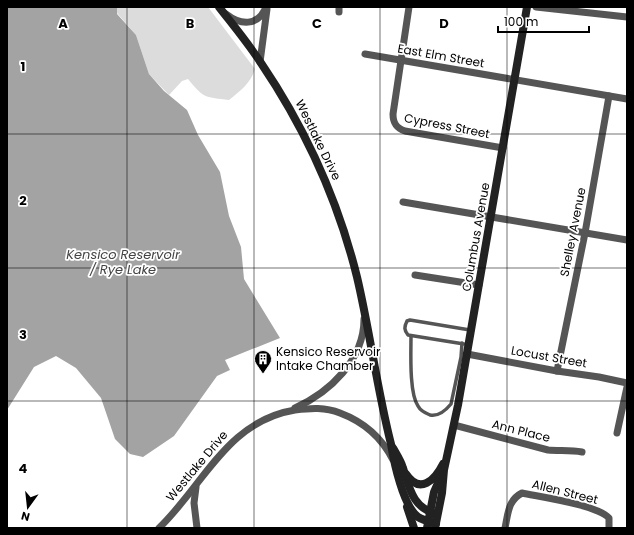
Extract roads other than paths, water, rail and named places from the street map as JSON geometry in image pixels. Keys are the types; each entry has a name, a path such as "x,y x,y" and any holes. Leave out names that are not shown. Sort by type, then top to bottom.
{"street":[{"path":"220,8 236,20 248,22 259,18 264,13 266,7"},
{"path":"260,62 266,7"},
{"path":"402,60 409,7"},
{"name":"Columbus Avenue","path":"431,525 442,494 444,470 467,354 465,344 471,330 492,217 527,7"},
{"path":"536,7 627,17"},
{"name":"Westlake Drive","path":"220,8 260,62 295,119 314,155 328,189 345,235 357,278 391,444 399,467"},
{"name":"East Elm Street","path":"365,54 627,99"},
{"name":"Cypress Street","path":"402,60 393,118 394,124 397,127 405,131 503,148"},
{"name":"Shelley Avenue","path":"557,371 585,233 609,96"},
{"path":"403,202 627,240"},
{"path":"415,275 479,285"},
{"name":"Westlake Drive","path":"159,528 182,503 225,449 243,432 254,424 304,404 320,394 334,382 357,353 363,331 364,320 362,301"},
{"name":"Locust Street","path":"467,354 627,383"},
{"path":"617,433 627,387"},
{"name":"Westlake Drive","path":"278,414 306,408 333,410 344,414 365,426 374,434 399,467"},
{"name":"Ann Place","path":"454,425 548,450 569,450 582,452"},
{"path":"399,467 413,481 418,483 427,483 435,477 447,458"},
{"path":"399,467 400,484 414,528"},
{"path":"399,467 413,497 421,506 434,513"},
{"path":"400,484 410,508 418,517 431,525"},
{"path":"197,485 194,503 197,528"},
{"name":"Allen Street","path":"505,528 512,501 515,496 522,493 601,512 609,518 609,528"}],"lane":[{"path":"411,336 412,373 416,400 418,406 424,412 432,415 440,414 451,404 465,344 408,335 405,331 407,321 410,320 471,330"}],"water":[{"name":"Kensico Reservoir / Rye Lake","path":"7,7 117,7 117,14 136,35 149,74 164,91 187,110 198,135 220,172 229,216 241,247 244,279 280,338 225,360 230,370 217,376 174,436 143,457 130,454 115,439 101,398 76,368 56,356 34,367 7,410"}],"place":[{"name":"Kensico Reservoir Intake Chamber","path":"263,374"}]}
